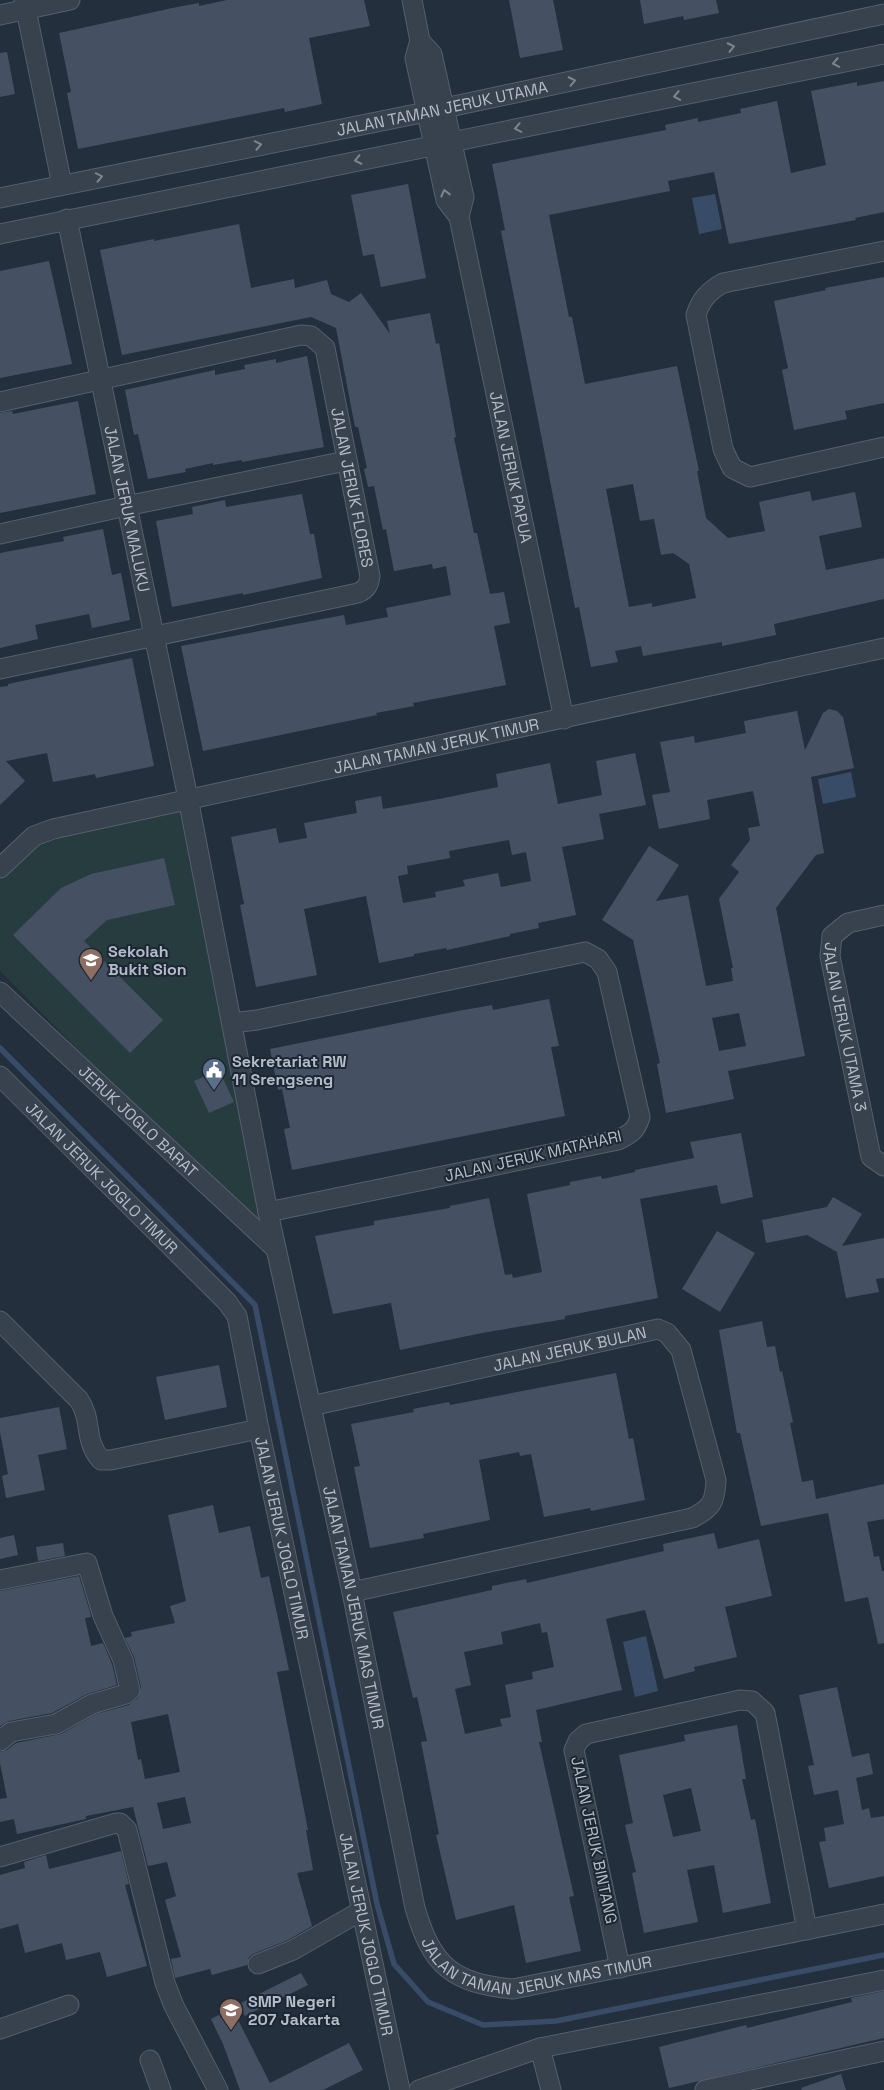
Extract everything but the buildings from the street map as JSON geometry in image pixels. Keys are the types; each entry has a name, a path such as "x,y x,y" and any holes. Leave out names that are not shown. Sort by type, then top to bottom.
{"street":[{"path":"0,15 24,5 70,0"},
{"name":"JALAN JERUK PAPUA","path":"412,0 420,41 432,54 435,110 443,143 464,197 459,217"},
{"path":"24,5 62,185"},
{"name":"JALAN TAMAN JERUK UTAMA","path":"0,198 435,110 884,14"},
{"name":"JALAN TAMAN JERUK UTAMA","path":"0,234 884,54"},
{"name":"JALAN JERUK PAPUA","path":"443,143 438,166 446,200 459,217 564,719"},
{"name":"JALAN JERUK MALUKU","path":"67,220 188,798"},
{"path":"884,251 723,283 710,291 699,304 696,315 723,449 732,468 750,477 884,447"},
{"name":"JALAN JERUK FLORES","path":"0,402 102,381 301,335 311,336 325,348 370,576 365,590 358,593 0,669"},
{"path":"0,534 346,461"},
{"name":"JALAN TAMAN JERUK TIMUR","path":"0,868 34,836 54,829 188,798 564,719 884,648"},
{"name":"JALAN TAMAN JERUK MAS TIMUR","path":"188,798 268,1212 352,1592 415,1908 422,1933 432,1952 441,1964 460,1976 488,1987 513,1989 884,1914"},
{"name":"JALAN JERUK UTAMA 3","path":"884,915 848,923 832,936 830,956 871,1157 884,1166"},
{"name":"JALAN JERUK MATAHARI","path":"232,1023 257,1020 585,952 598,959 607,972 640,1118 632,1134 618,1140 268,1212"},
{"name":"JERUK JOGLO BARAT","path":"0,992 276,1249"},
{"name":"JALAN JERUK JOGLO TIMUR","path":"0,1076 234,1310 239,1322 259,1429 400,2090"},
{"path":"0,1321 79,1400 86,1413 90,1443 101,1460 111,1460 259,1429"},
{"name":"JALAN JERUK BULAN","path":"311,1406 658,1329 668,1333 681,1350 716,1480 715,1494 708,1510 692,1518 352,1592"},
{"path":"0,1580 87,1563 103,1616 123,1660 130,1690 126,1694 92,1704 56,1724 11,1732 0,1741"},
{"name":"JALAN JERUK BINTANG","path":"620,1968 574,1750 578,1741 586,1734 740,1700 752,1701 764,1713 807,1930"},
{"path":"0,1857 116,1823 124,1826 127,1830 165,1983 174,2006 218,2090"},
{"path":"258,1964 293,1950 361,1910"},
{"path":"419,2090 540,2048 884,1980"},
{"path":"0,2029 69,2004"},
{"path":"540,2048 551,2090"},
{"path":"705,2090 884,2051"},
{"path":"150,2060 161,2090"}],"green space":[{"path":"178,803 271,1244 0,971 0,866 31,837"}],"water":[{"path":"715,194 722,229 699,234 692,198"},
{"path":"851,772 856,797 823,804 818,779"},
{"path":"646,1636 658,1691 635,1697 623,1642"}],"waterway":[{"path":"0,1048 255,1305 377,1904 394,1964 428,2002 483,2025 556,2021 884,1955"}],"place":[{"name":"Sekolah Bukit Sion","path":"91,981"},
{"name":"Sekretariat RW 11 Srengseng","path":"214,1091"},
{"name":"SMP Negeri 207 Jakarta","path":"231,2031"}]}
